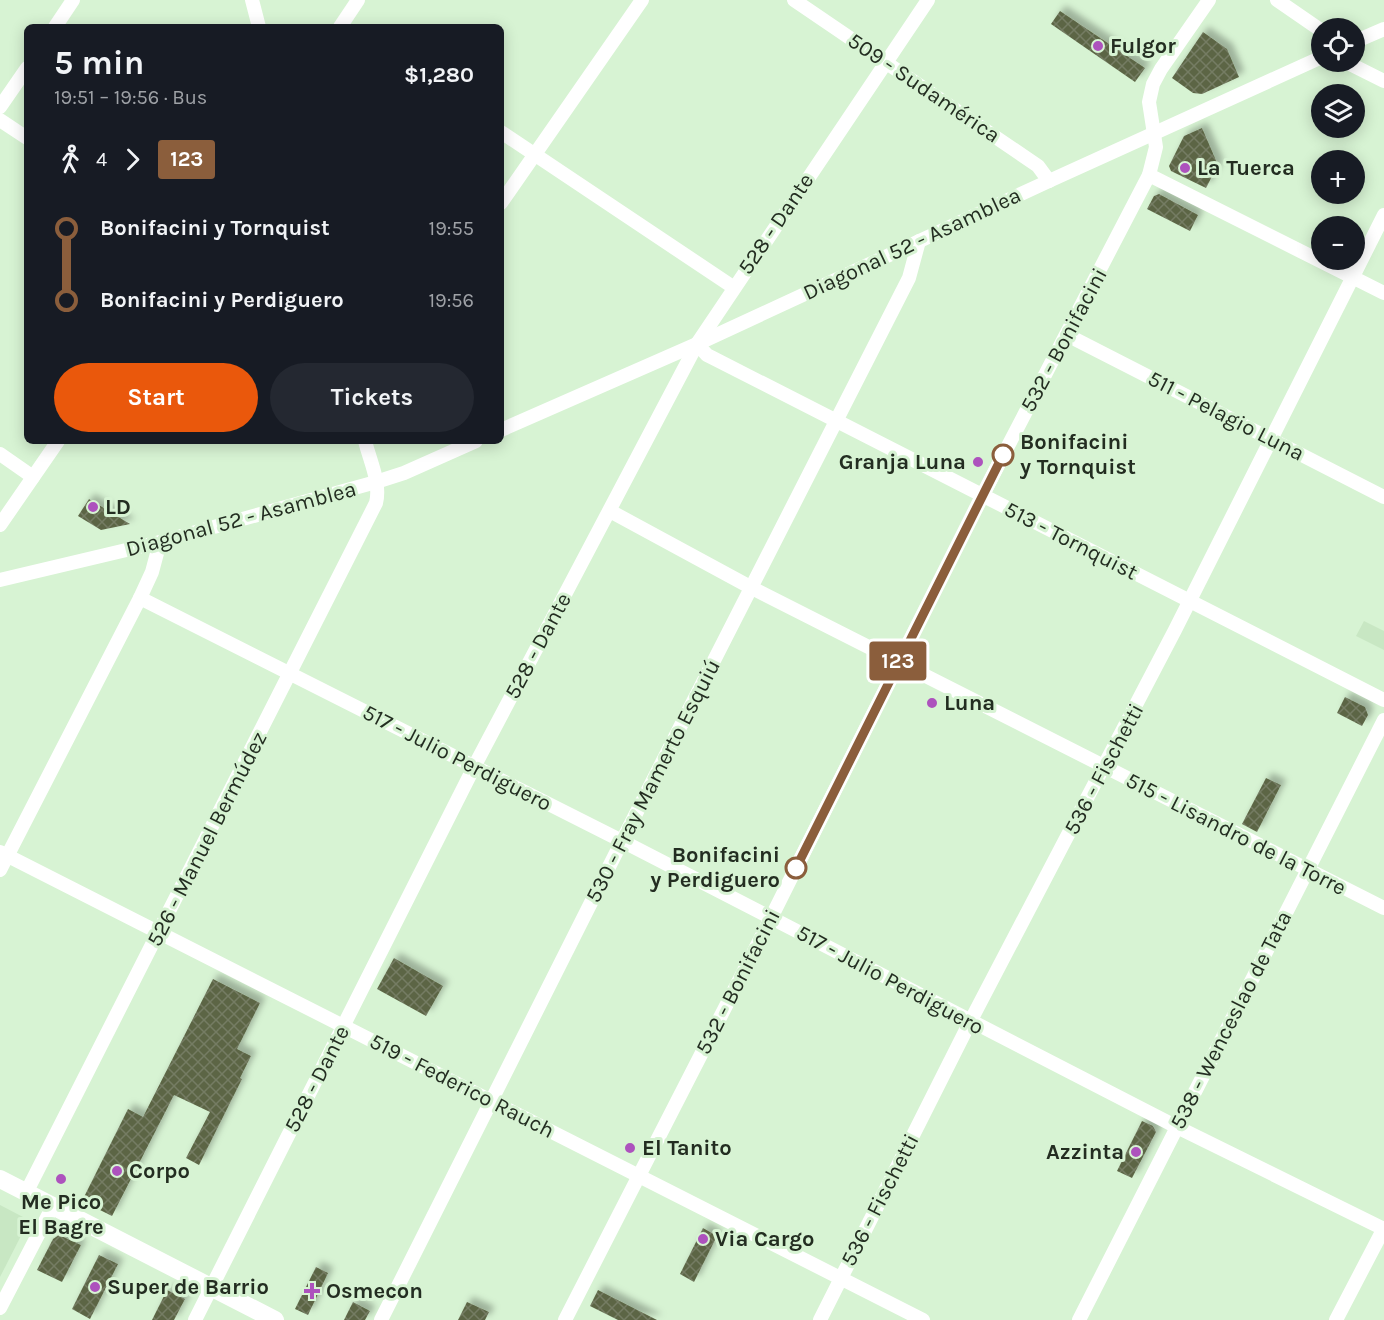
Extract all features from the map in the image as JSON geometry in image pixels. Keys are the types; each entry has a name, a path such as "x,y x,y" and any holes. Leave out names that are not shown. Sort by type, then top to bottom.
{"main road":[{"path":"0,1179 274,1320"}],"street":[{"path":"57,24 73,0"},
{"path":"252,0 258,24"},
{"path":"345,24 358,0"},
{"path":"504,199 642,0"},
{"name":"509 - Sudamérica","path":"794,0 1038,166 1049,181"},
{"name":"528 - Dante","path":"195,1320 474,767 697,344 733,287 928,0"},
{"name":"532 - Bonifacini","path":"565,1320 771,918 982,496 1149,175 1156,147 1149,102 1153,84 1209,0"},
{"path":"1276,0 1311,24"},
{"path":"1365,37 1384,29"},
{"name":"Diagonal 52 - Asamblea","path":"504,429 697,344 1154,132 1311,62"},
{"path":"0,107 24,72"},
{"path":"1365,72 1384,81"},
{"path":"0,120 24,136"},
{"path":"504,134 733,287"},
{"path":"1149,175 1384,294"},
{"name":"536 - Fischetti","path":"820,1320 970,1022 1105,768 1384,215"},
{"name":"530 - Fray Mamerto Esquiú","path":"381,1320 909,278 919,241"},
{"name":"511 - Pelagio Luna","path":"1067,334 1384,497"},
{"name":"513 - Tornquist","path":"697,344 707,355 1384,700"},
{"path":"0,525 56,444"},
{"path":"366,444 376,482"},
{"name":"Diagonal 52 - Asamblea","path":"0,580 160,542 376,482 404,473 469,444"},
{"path":"0,454 33,477"},
{"name":"526 - Manuel Bermúdez","path":"26,1192 160,933 376,503 378,495 376,482"},
{"name":"515 - Lisandro de la Torre","path":"610,511 752,588 1384,908"},
{"path":"0,870 4,853 140,598 152,572 160,542"},
{"name":"517 - Julio Perdiguero","path":"140,598 1177,1127 1384,1229"},
{"name":"538 - Wenceslao de Tata","path":"1079,1320 1384,720"},
{"name":"519 - Federico Rauch","path":"4,853 923,1320"},
{"path":"0,1308 52,1206"},
{"path":"1336,1320 1384,1229"}],"shaded area":[{"path":"1364,621 1384,631 1384,650 1356,636"},
{"path":"0,1205 23,1217 26,1226 0,1277"}],"building":[{"name":"Fulgor","path":"1060,11 1145,68 1135,82 1051,24"},
{"path":"1203,32 1227,49 1239,77 1202,94 1193,93 1172,78"},
{"path":"1202,128 1218,165 1206,188 1171,171 1169,166 1184,136"},
{"path":"1159,194 1198,215 1190,231 1147,209 1154,196"},
{"name":"LD","path":"89,499 130,524 101,530 78,516"},
{"path":"1345,697 1365,707 1368,715 1362,726 1337,713"},
{"path":"1266,778 1281,785 1257,832 1242,824"},
{"path":"394,958 443,986 426,1016 377,989"},
{"path":"213,979 260,1003 237,1049 251,1056 199,1165 186,1158 210,1112 174,1095 112,1216 82,1201 128,1109 143,1117"},
{"name":"Azzinta","path":"1142,1121 1153,1126 1156,1132 1132,1178 1117,1171"},
{"path":"703,1228 717,1236 694,1282 680,1274"},
{"path":"59,1235 81,1245 62,1282 37,1270 53,1239"},
{"name":"Super de Barrio","path":"99,1255 118,1264 90,1319 72,1309"},
{"name":"Osmecon","path":"316,1267 328,1273 308,1315 295,1309"},
{"path":"167,1290 185,1299 174,1320 152,1320"},
{"path":"598,1290 657,1320 618,1320 590,1306"},
{"path":"353,1302 370,1311 365,1320 344,1320"},
{"path":"467,1302 489,1312 485,1320 458,1320"}],"bus line":[{"name":"123","path":"796,868 1003,455"}],"place":[{"name":"Fulgor","path":"1098,46"},
{"name":"La Tuerca","path":"1185,168"},
{"name":"Bonifacini y Tornquist","path":"1003,455"},
{"name":"Granja Luna","path":"978,462"},
{"name":"LD","path":"93,507"},
{"name":"Luna","path":"932,703"},
{"name":"Bonifacini y Perdiguero","path":"796,868"},
{"name":"El Tanito","path":"630,1148"},
{"name":"Azzinta","path":"1136,1152"},
{"name":"Corpo","path":"117,1171"},
{"name":"Me Pico El Bagre","path":"61,1179"},
{"name":"Via Cargo","path":"703,1239"},
{"name":"Super de Barrio","path":"95,1287"},
{"name":"Osmecon","path":"312,1291"}]}
